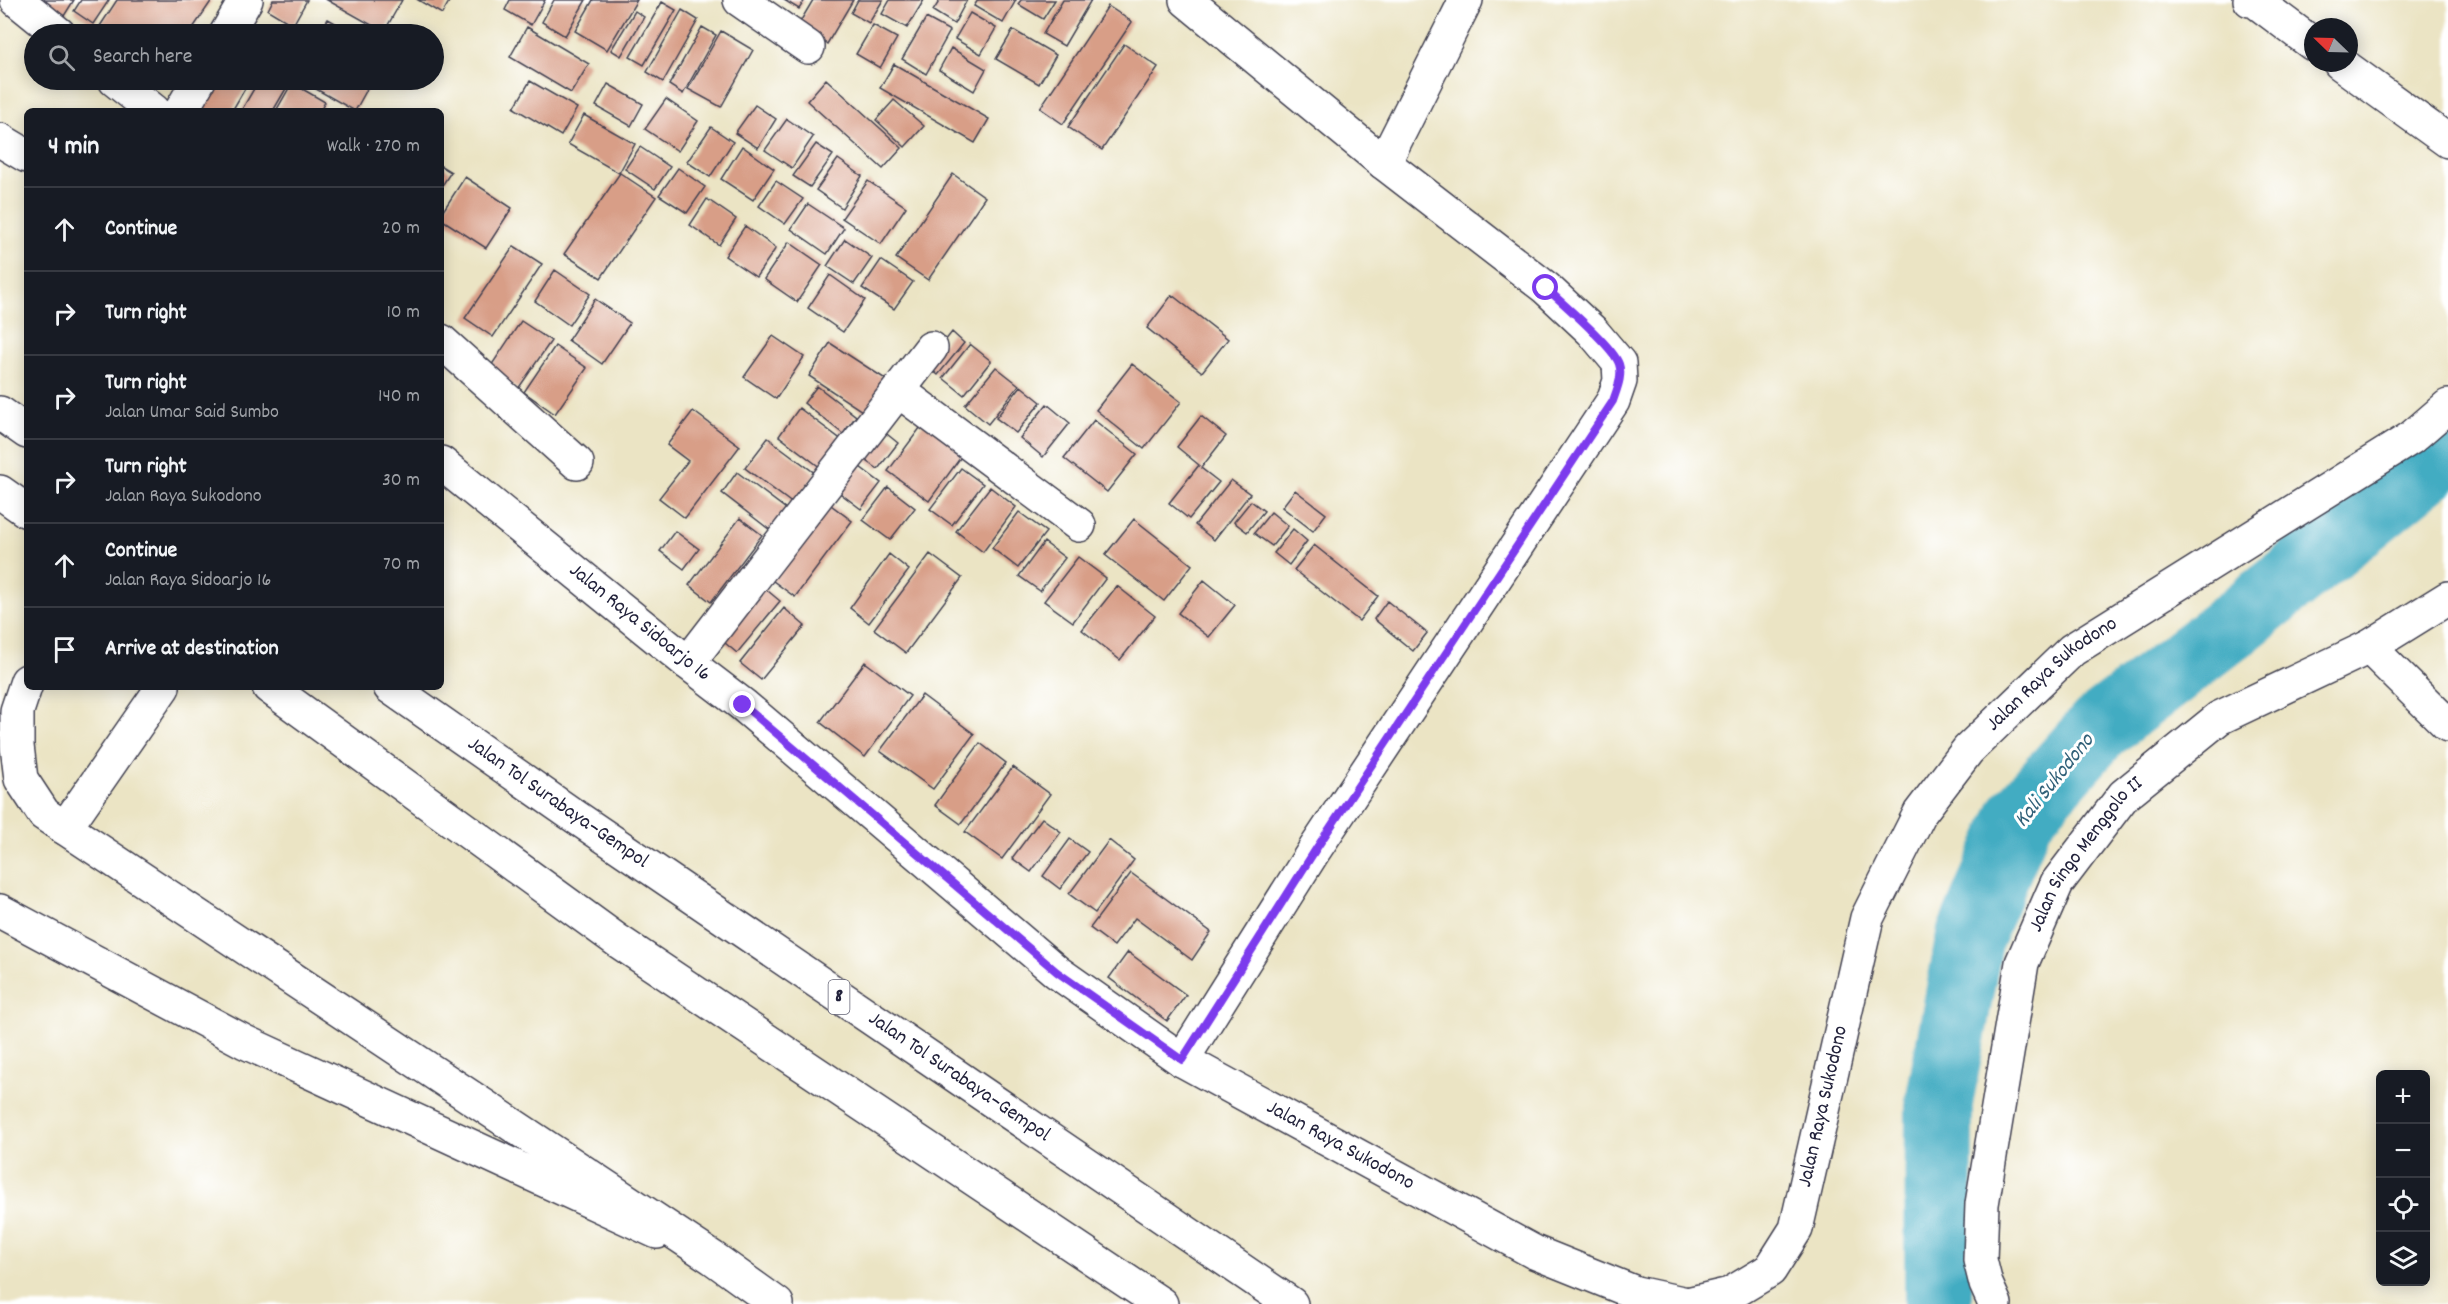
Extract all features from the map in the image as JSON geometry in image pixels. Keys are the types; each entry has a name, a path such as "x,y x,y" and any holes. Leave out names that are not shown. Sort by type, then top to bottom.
{"main road":[{"path":"17,0 47,24"},
{"path":"232,24 246,0"},
{"path":"740,0 808,47"},
{"path":"1182,1060 1316,849 1613,401 1620,381 1619,363 1592,331 1546,288 1384,163 1186,0"},
{"path":"1384,163 1466,0"},
{"path":"2250,0 2254,0 2304,37"},
{"path":"2352,72 2448,141"},
{"path":"128,90 150,108"},
{"path":"183,108 194,90"},
{"path":"0,140 24,154"},
{"path":"444,344 578,463"},
{"path":"688,663 932,348"},
{"path":"899,391 1079,525"},
{"name":"Jalan Raya Sukodono","path":"1057,972 1182,1060 1534,1252 1636,1293 1687,1304 1730,1294 1770,1270 1796,1229 1868,918 1920,813 1968,750 2072,650 2411,438 2448,406"},
{"path":"0,413 24,430"},
{"name":"Jalan Raya Sidoarjo 16","path":"444,466 743,705 1057,972"},
{"path":"0,492 24,509"},
{"name":"Jalan Singo Menggolo II","path":"1990,1294 1980,1260 1982,1204 2022,963 2057,883 2124,795 2219,718 2369,647 2448,597"},
{"path":"2369,647 2448,725"},
{"path":"24,690 17,711 17,746 21,778 44,814 713,1258 777,1304"},
{"path":"65,828 161,690"},
{"path":"273,690 618,941 1161,1304"},
{"name":"Jalan Tol Surabaya–Gempol","path":"394,690 570,813 1291,1304"},
{"path":"1,913 245,1042 713,1258"}],"building":[{"path":"39,0 74,0 64,16"},
{"path":"81,0 109,0 93,24 74,11"},
{"path":"117,0 212,0 196,24 101,24"},
{"path":"273,0 307,0 294,24 268,10"},
{"path":"327,0 402,0 388,24 370,24"},
{"path":"418,0 450,0 442,14"},
{"path":"510,0 545,0 531,25 505,10"},
{"path":"554,0 586,0 565,36 542,22"},
{"path":"593,0 637,0 607,50 575,31"},
{"path":"784,0 805,0 799,9"},
{"path":"813,0 853,0 827,44 797,27"},
{"path":"858,0 883,0 869,23 851,13"},
{"path":"890,0 924,0 907,28 882,14"},
{"path":"940,0 967,0 954,24 933,11"},
{"path":"978,0 1016,0 1003,23 974,6"},
{"path":"1021,0 1055,0 1043,19 1018,4"},
{"path":"1063,0 1091,0 1064,46 1043,34"},
{"path":"662,2 676,10 644,65 630,57"},
{"path":"1108,6 1132,22 1063,124 1040,108"},
{"path":"682,10 698,20 663,82 647,72"},
{"path":"635,11 644,17 621,56 611,50"},
{"path":"970,13 996,28 981,54 955,39"},
{"path":"926,18 950,31 926,74 902,59"},
{"path":"328,19 337,24 325,24"},
{"path":"873,25 897,38 880,68 856,54"},
{"path":"527,27 589,64 571,93 510,57"},
{"path":"702,27 716,35 683,94 669,85"},
{"path":"1013,30 1056,55 1039,84 996,59"},
{"path":"721,31 753,50 721,107 688,89"},
{"path":"1124,44 1158,67 1102,150 1068,127"},
{"path":"951,48 986,69 974,91 939,70"},
{"path":"894,64 989,119 975,143 880,88"},
{"path":"826,79 902,148 883,169 807,101"},
{"path":"530,81 577,108 561,136 514,108"},
{"path":"608,84 643,104 631,126 596,106"},
{"path":"211,90 244,90 234,108 201,108"},
{"path":"253,90 285,90 275,108 243,108"},
{"path":"288,90 304,90 325,102 322,108 278,108"},
{"path":"318,90 367,90 357,108 350,108"},
{"path":"666,99 698,121 678,151 645,129"},
{"path":"894,100 924,126 905,147 876,120"},
{"path":"755,105 776,119 758,148 735,133"},
{"path":"584,115 635,144 619,173 568,144"},
{"path":"787,119 813,137 792,168 765,150"},
{"path":"711,127 733,142 710,177 687,162"},
{"path":"816,144 833,155 810,187 793,176"},
{"path":"742,146 774,169 753,200 721,179"},
{"path":"640,147 670,167 655,189 625,169"},
{"path":"838,159 862,176 842,208 816,190"},
{"path":"444,168 451,172 444,182"},
{"path":"678,168 705,187 687,213 659,195"},
{"path":"620,173 656,197 601,278 564,254"},
{"path":"953,174 985,197 928,280 896,258"},
{"path":"465,177 512,208 486,248 444,221 444,209"},
{"path":"776,181 803,199 785,224 759,206"},
{"path":"868,181 906,207 881,244 842,218"},
{"path":"707,199 736,219 719,245 690,225"},
{"path":"808,204 844,228 827,254 791,229"},
{"path":"745,226 776,248 756,277 725,256"},
{"path":"845,239 872,258 854,284 827,266"},
{"path":"789,242 822,265 797,302 764,279"},
{"path":"514,246 542,264 493,337 465,318"},
{"path":"881,260 913,282 894,309 862,288"},
{"path":"555,270 590,294 569,325 535,301"},
{"path":"830,275 865,300 843,332 808,308"},
{"path":"1172,295 1228,339 1202,372 1147,328"},
{"path":"595,299 630,323 602,364 568,340"},
{"path":"521,321 551,341 518,389 489,369"},
{"path":"952,332 964,343 938,375 926,365"},
{"path":"773,336 804,357 776,399 744,377"},
{"path":"830,343 887,380 865,413 809,376"},
{"path":"970,344 991,361 964,395 943,378"},
{"path":"555,346 587,368 555,414 524,392"},
{"path":"1132,364 1181,402 1144,449 1096,410"},
{"path":"996,367 1019,385 988,424 965,405"},
{"path":"817,386 856,416 843,434 804,403"},
{"path":"1021,386 1041,402 1016,433 996,418"},
{"path":"1047,404 1070,423 1043,457 1020,438"},
{"path":"799,408 843,441 821,468 779,436"},
{"path":"693,411 740,446 685,518 659,498 688,461 667,445"},
{"path":"1201,416 1226,436 1201,468 1219,482 1189,519 1169,503 1199,465 1177,447"},
{"path":"926,420 966,450 929,501 888,471"},
{"path":"1094,420 1137,454 1107,492 1064,458"},
{"path":"877,426 898,443 878,469 857,454"},
{"path":"768,438 816,474 793,504 745,468"},
{"path":"852,461 881,483 861,509 832,487"},
{"path":"961,468 983,484 952,525 930,509"},
{"path":"737,472 786,509 770,530 722,493"},
{"path":"1231,480 1250,494 1214,540 1195,525"},
{"path":"888,487 915,508 890,540 863,520"},
{"path":"990,487 1016,507 983,552 956,531"},
{"path":"1295,490 1326,514 1313,531 1282,507"},
{"path":"823,499 852,521 795,597 765,575"},
{"path":"1251,501 1264,511 1247,532 1234,522"},
{"path":"1019,512 1046,532 1018,568 992,548"},
{"path":"1271,512 1288,526 1272,546 1254,533"},
{"path":"740,518 762,535 711,602 689,585"},
{"path":"1134,519 1192,565 1164,601 1105,555"},
{"path":"1293,529 1307,541 1289,565 1274,553"},
{"path":"675,531 699,549 684,569 660,551"},
{"path":"1044,542 1065,558 1040,591 1019,576"},
{"path":"1314,545 1378,596 1359,621 1294,570"},
{"path":"889,554 909,570 869,623 850,608"},
{"path":"930,554 962,578 906,653 874,629"},
{"path":"1078,557 1106,578 1073,622 1044,601"},
{"path":"1204,580 1235,605 1209,637 1178,613"},
{"path":"762,586 780,601 737,653 719,638"},
{"path":"1117,586 1155,616 1120,660 1082,630"},
{"path":"1387,601 1427,633 1413,651 1374,619"},
{"path":"784,608 805,626 761,680 740,663"},
{"path":"865,662 910,696 865,757 820,722"},
{"path":"922,695 974,734 933,789 880,751"},
{"path":"980,743 1006,763 961,824 935,805"},
{"path":"1013,767 1050,794 1002,859 965,832"},
{"path":"1042,818 1061,832 1031,872 1012,858"},
{"path":"1070,839 1088,852 1060,889 1043,876"},
{"path":"1109,840 1134,860 1095,913 1069,894"},
{"path":"1131,873 1211,932 1192,960 1135,918 1114,946 1090,928"},
{"path":"1128,952 1186,995 1167,1021 1109,978"}],"waterway":[{"name":"Kali Sukodono","path":"1938,1304 1939,1103 1970,936 2020,817 2099,728 2236,623 2448,451"}],"route":[{"path":"743,705 1057,972 1182,1060 1251,948 1613,401 1620,381 1619,363 1592,331 1546,288"}]}
